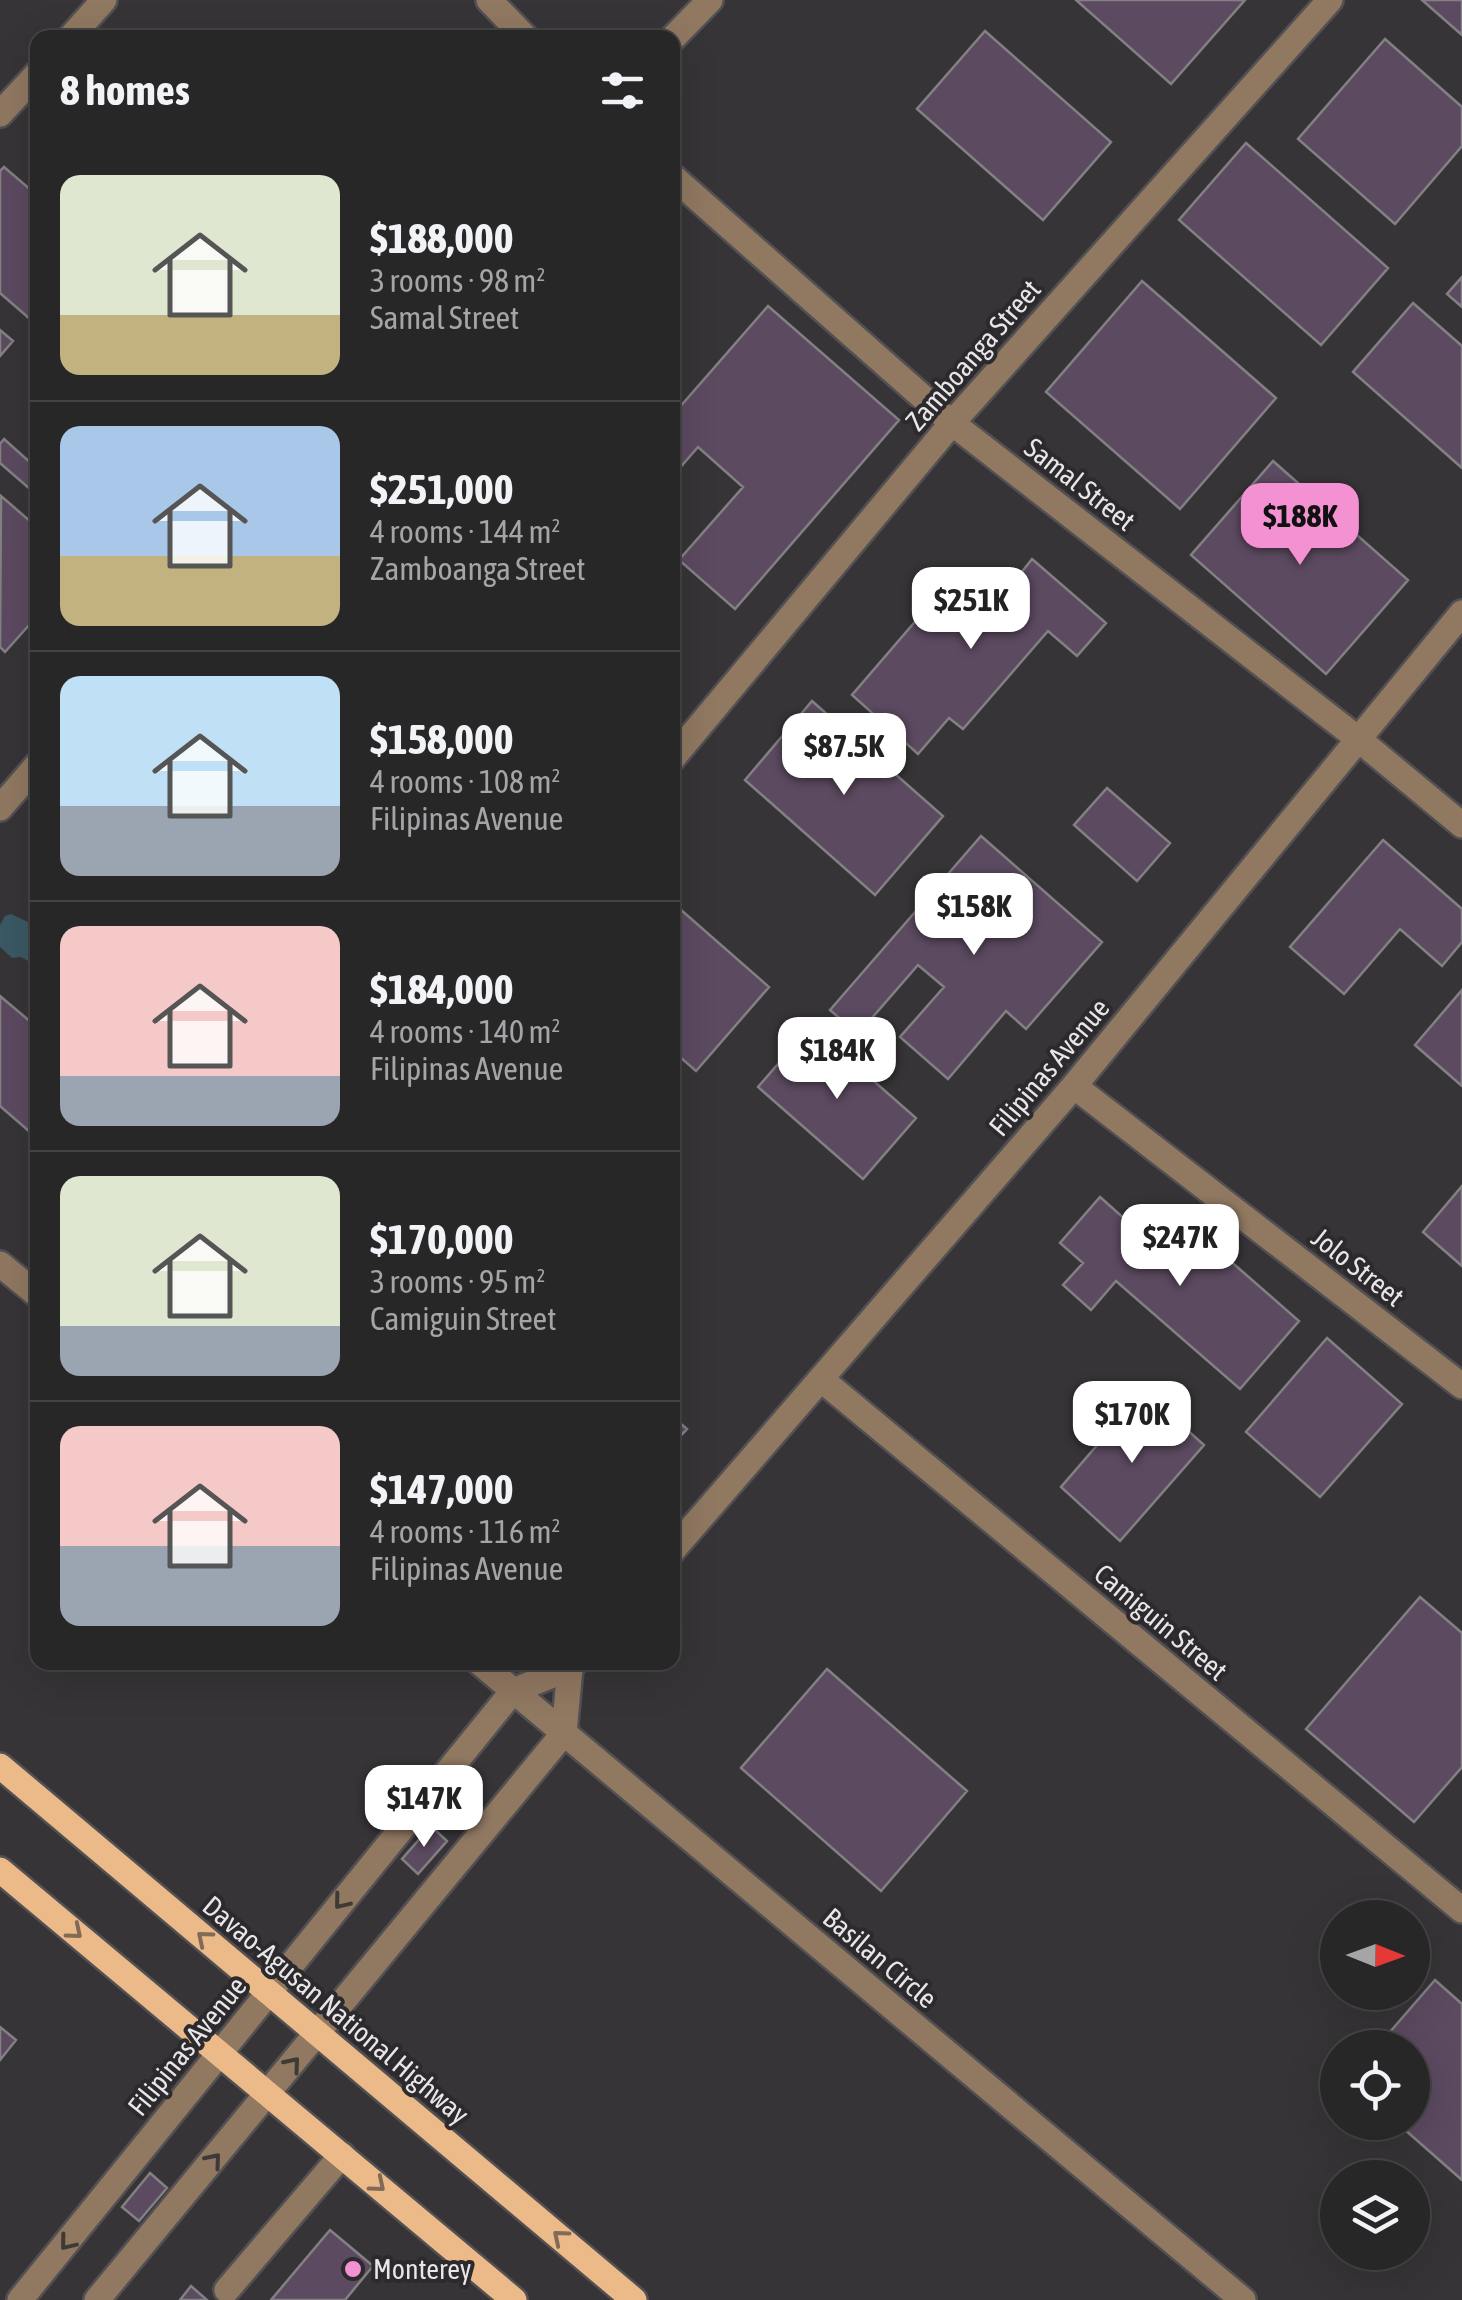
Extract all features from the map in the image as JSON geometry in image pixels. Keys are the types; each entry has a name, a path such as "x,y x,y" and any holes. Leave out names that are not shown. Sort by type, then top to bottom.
{"main road":[{"name":"Davao-Agusan National Highway","path":"0,1766 634,2300"},
{"path":"0,1870 514,2300"}],"street":[{"path":"77,30 104,0"},
{"path":"489,0 518,30"},
{"path":"680,31 710,0"},
{"name":"Zamboanga Street","path":"680,749 952,423 1330,0"},
{"path":"0,114 30,82"},
{"name":"Samal Street","path":"680,183 952,423 1357,738 1462,825"},
{"name":"Filipinas Avenue","path":"680,1542 1074,1086 1462,613"},
{"path":"0,808 30,773"},
{"name":"Jolo Street","path":"1074,1086 1462,1386"},
{"path":"0,1264 30,1288"},
{"name":"Camiguin Street","path":"822,1380 1462,1910"},
{"name":"Basilan Circle","path":"488,1670 1243,2300"},
{"name":"Filipinas Avenue","path":"20,2300 513,1691 561,1670"},
{"name":"Filipinas Avenue","path":"564,1734 571,1670"},
{"path":"97,2300 564,1734"},
{"path":"227,2290 342,2155"}],"water":[{"path":"11,914 30,922 30,962 12,958 0,947 0,925"}],"building":[{"path":"1076,0 1245,0 1171,84"},
{"path":"1422,0 1462,0 1462,35"},
{"path":"985,31 1111,142 1043,220 917,109"},
{"path":"1385,39 1462,107 1462,146 1395,224 1298,139"},
{"path":"1246,143 1388,268 1321,345 1179,220"},
{"path":"4,167 30,189 30,319 0,293 0,171"},
{"path":"1462,277 1462,307 1447,294"},
{"path":"1142,281 1276,398 1180,509 1046,392"},
{"path":"1413,303 1462,346 1462,468 1353,372"},
{"path":"768,306 899,420 735,609 680,561 743,487 698,447 680,468 680,407"},
{"path":"0,330 13,341 0,356"},
{"path":"4,439 30,462 30,489 0,463 0,444"},
{"path":"1273,461 1408,580 1326,674 1191,555"},
{"path":"1,496 30,521 30,624 5,652 0,647"},
{"path":"1032,559 1106,623 1077,656 1048,631 963,729 949,718 918,754 852,695 932,602 944,612 972,580 980,587 997,569 1013,583"},
{"path":"812,701 943,816 875,895 745,780"},
{"path":"1107,788 1170,843 1137,881 1074,825"},
{"path":"981,836 1102,942 1026,1029 1006,1011 948,1079 900,1037 944,987 918,965 858,1034 830,1010"},
{"path":"1383,840 1462,909 1462,942 1442,966 1400,929 1344,994 1290,947"},
{"path":"680,909 769,987 696,1071 680,1057"},
{"path":"1462,990 1462,1086 1415,1045"},
{"path":"0,996 30,1021 30,1132 0,1106"},
{"path":"811,1026 916,1118 863,1179 758,1087"},
{"path":"1462,1186 1462,1266 1423,1232"},
{"path":"1100,1197 1155,1246 1180,1217 1299,1321 1240,1389 1116,1281 1091,1310 1063,1285 1083,1263 1060,1243"},
{"path":"1327,1338 1402,1404 1320,1497 1246,1432"},
{"path":"1144,1391 1204,1445 1120,1541 1061,1487"},
{"path":"1420,1597 1462,1633 1462,1767 1414,1822 1306,1729"},
{"path":"827,1669 967,1791 881,1891 741,1768"},
{"path":"431,1826 447,1841 418,1874 402,1859"},
{"path":"1435,1980 1462,2004 1462,2180 1416,2140 1430,2140 1430,2030 1392,2030 1409,2010 1430,2010 1430,1986"},
{"path":"0,2027 16,2040 0,2060"},
{"path":"150,2173 167,2188 139,2221 122,2207"},
{"path":"330,2230 373,2266 345,2300 271,2300"},
{"path":"191,2286 207,2300 180,2300"}],"place":[{"name":"Monterey","path":"353,2269"}]}
